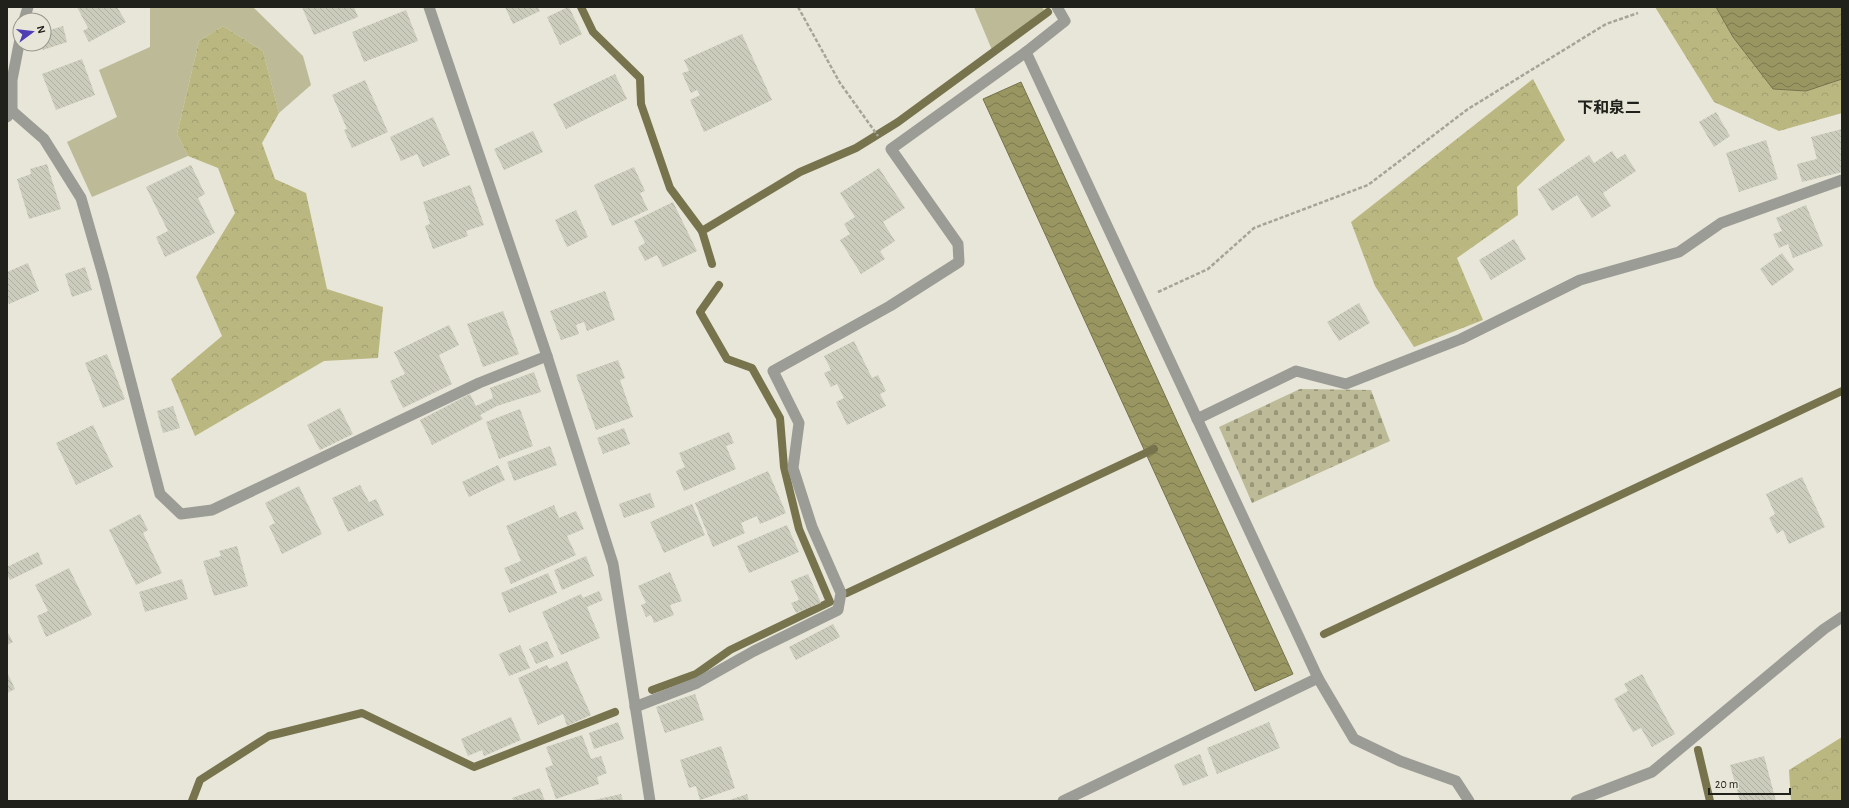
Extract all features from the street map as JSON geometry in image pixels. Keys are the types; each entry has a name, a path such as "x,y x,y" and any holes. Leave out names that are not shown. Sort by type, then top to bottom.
{"street":[{"path":"429,7 547,356 613,564 650,801"},
{"path":"635,707 696,683 754,651 838,610 840,593 812,527 793,468 799,422 773,371 890,306 959,262 958,244 891,149 1026,52 1064,21 1056,7"},
{"path":"17,52 12,80 10,114 44,139 81,198 103,275 160,494 181,514 212,510 479,383 547,356"},
{"path":"1026,52 1318,678 1354,739 1400,761 1456,781 1469,801"},
{"path":"1197,419 1296,371 1346,384 1461,339 1580,280 1679,252 1721,223 1842,180"},
{"path":"1576,801 1652,772 1818,634 1842,617"},
{"path":"1063,801 1318,678"}],"path":[{"path":"798,7 840,83 873,130"},
{"path":"1141,299 1208,269 1254,228 1368,185 1468,109 1606,24 1638,13"}],"green space":[{"path":"150,7 253,7 303,56 311,85 279,113 263,51 223,26 199,41 177,134 188,156 92,197 67,142 117,117 99,70 150,47"},
{"path":"974,7 1042,7 1044,10 992,50"},
{"path":"1655,7 1716,7 1733,37 1773,89 1806,91 1842,79 1842,113 1779,131 1714,102"},
{"path":"223,26 263,51 279,113 262,143 275,179 306,193 327,289 383,307 378,358 324,361 195,436 171,379 222,336 196,277 235,213 218,168 188,156 177,134 199,41"},
{"path":"1533,79 1565,140 1517,187 1518,215 1457,258 1483,320 1414,347 1375,286 1351,222"},
{"path":"1300,389 1371,390 1390,441 1252,503 1219,427"},
{"path":"1842,737 1842,801 1791,801 1789,770"}],"water":[{"path":"1716,7 1842,7 1842,79 1806,91 1773,89 1733,37"},
{"path":"1021,82 1293,674 1255,691 983,99"}],"building":[{"path":"77,7 117,7 126,22 89,42 83,31 88,28"},
{"path":"302,7 354,7 358,17 314,35"},
{"path":"505,7 538,7 540,11 513,24"},
{"path":"568,7 582,34 560,45 547,17"},
{"path":"406,10 418,41 364,62 352,32"},
{"path":"63,26 67,42 52,47 52,29"},
{"path":"742,34 772,100 704,132 690,100 700,95 697,90 691,93 682,73 689,71 684,60"},
{"path":"82,59 95,95 56,110 42,74"},
{"path":"615,74 627,99 566,129 553,104"},
{"path":"365,80 388,132 352,148 344,130 347,129 332,95"},
{"path":"1716,112 1730,136 1714,147 1699,122"},
{"path":"433,117 450,155 423,167 417,154 401,161 390,137"},
{"path":"1842,129 1842,172 1802,182 1797,164 1817,159 1811,137"},
{"path":"533,131 543,152 504,170 494,149"},
{"path":"1766,140 1778,179 1739,192 1726,153"},
{"path":"1612,151 1617,159 1625,154 1636,171 1603,193 1611,206 1592,218 1577,195 1552,211 1538,189 1589,155 1594,163"},
{"path":"47,164 61,209 29,219 17,179 31,174 30,169"},
{"path":"191,165 205,194 198,198 215,233 165,257 156,237 168,231 146,187"},
{"path":"634,167 645,191 640,193 648,210 612,226 594,185"},
{"path":"879,168 905,208 883,222 895,241 880,251 885,259 861,274 840,240 850,234 844,224 855,217 840,193"},
{"path":"470,185 484,225 466,231 468,236 433,249 425,226 430,224 423,202"},
{"path":"673,202 697,251 663,267 657,255 645,261 638,247 645,243 634,221"},
{"path":"1806,205 1823,246 1793,258 1788,244 1779,248 1773,234 1782,231 1776,218"},
{"path":"576,210 588,237 567,247 555,220"},
{"path":"1514,239 1526,259 1491,280 1479,260"},
{"path":"1782,253 1794,270 1772,286 1760,269"},
{"path":"28,263 39,291 9,304 7,298 7,272"},
{"path":"85,267 92,290 72,297 65,274"},
{"path":"605,291 615,320 587,331 584,322 576,325 579,334 561,340 550,311"},
{"path":"1359,303 1370,323 1339,341 1327,322"},
{"path":"503,311 519,354 483,367 467,324"},
{"path":"449,325 459,345 439,355 452,384 403,408 390,381 405,374 394,352"},
{"path":"854,341 872,378 878,375 886,391 880,394 886,406 847,425 836,402 844,398 837,384 831,387 824,373 831,370 824,356"},
{"path":"107,354 125,399 103,408 85,363"},
{"path":"618,360 625,378 620,380 633,417 596,430 576,375"},
{"path":"534,372 541,392 497,406 480,415 483,419 432,445 420,420 470,394 476,406 493,398 490,388"},
{"path":"173,406 180,428 163,433 157,411"},
{"path":"340,408 353,434 320,450 307,425"},
{"path":"520,409 533,446 499,459 486,422"},
{"path":"93,425 113,467 76,485 56,443"},
{"path":"624,428 630,444 603,454 597,438"},
{"path":"729,432 734,443 726,446 736,469 684,491 676,471 685,467 679,453"},
{"path":"550,446 557,465 514,481 507,462"},
{"path":"498,465 505,480 469,497 462,482"},
{"path":"768,471 786,513 760,524 757,516 741,523 745,533 713,547 695,503"},
{"path":"1802,477 1825,527 1789,544 1783,530 1777,534 1769,518 1775,514 1766,494"},
{"path":"360,485 369,502 376,499 384,515 348,532 332,498"},
{"path":"299,486 322,534 282,554 269,526 275,523 265,503"},
{"path":"650,493 655,507 624,518 619,504"},
{"path":"692,504 705,535 664,553 650,522"},
{"path":"554,505 559,518 576,511 584,529 567,536 576,555 511,584 504,568 521,561 506,526"},
{"path":"140,514 148,530 143,533 162,573 136,585 109,530"},
{"path":"787,525 799,552 749,573 737,546"},
{"path":"237,546 248,586 214,596 203,561 221,556 219,551"},
{"path":"38,552 43,564 10,580 7,574 7,567"},
{"path":"586,556 594,576 562,590 554,570"},
{"path":"69,568 92,615 46,637 37,616 48,611 35,585"},
{"path":"670,572 682,601 670,605 674,615 654,623 651,615 646,617 641,605 646,603 638,586"},
{"path":"548,573 557,593 509,613 501,593"},
{"path":"808,574 821,603 796,613 791,603 799,600 791,581"},
{"path":"182,579 188,599 145,612 139,592"},
{"path":"599,591 603,600 587,607 600,638 561,655 542,612 581,594 583,598"},
{"path":"833,624 840,637 796,660 789,647"},
{"path":"7,631 13,642 7,645"},
{"path":"547,641 554,657 536,664 529,649"},
{"path":"520,645 530,668 509,676 499,654"},
{"path":"567,661 591,715 567,726 563,714 538,725 518,678 547,665 549,669"},
{"path":"7,672 15,689 7,693"},
{"path":"1642,674 1675,734 1652,747 1641,728 1633,732 1614,699 1628,691 1624,684"},
{"path":"695,694 704,720 665,733 656,707"},
{"path":"511,717 521,740 484,756 482,750 468,756 461,739"},
{"path":"618,722 624,739 594,749 589,733"},
{"path":"1269,722 1280,748 1217,774 1207,748"},
{"path":"582,735 591,759 601,756 607,773 597,777 599,784 556,799 545,768 553,765 546,747"},
{"path":"721,746 735,788 700,800 696,786 689,788 680,760"},
{"path":"1200,754 1208,776 1183,786 1174,765"},
{"path":"1764,756 1776,801 1740,801 1730,765"},
{"path":"540,788 545,801 514,801 512,798"},
{"path":"621,794 623,801 594,801 594,800"},
{"path":"747,794 749,801 727,801"}],"waterway":[{"path":"581,7 593,32 640,78 641,104 670,188 702,231"},
{"path":"712,264 702,231 800,172 856,148 898,122 1048,12"},
{"path":"652,690 696,674 730,650 830,602 799,529 784,467 780,418 752,368 727,359 700,312 719,285"},
{"path":"1324,634 1842,391"},
{"path":"847,593 1154,449"},
{"path":"192,801 200,780 269,736 362,713 474,767 615,712"},
{"path":"1698,750 1710,801"}],"district":[{"name":"下和泉二","path":"1609,108"}]}
